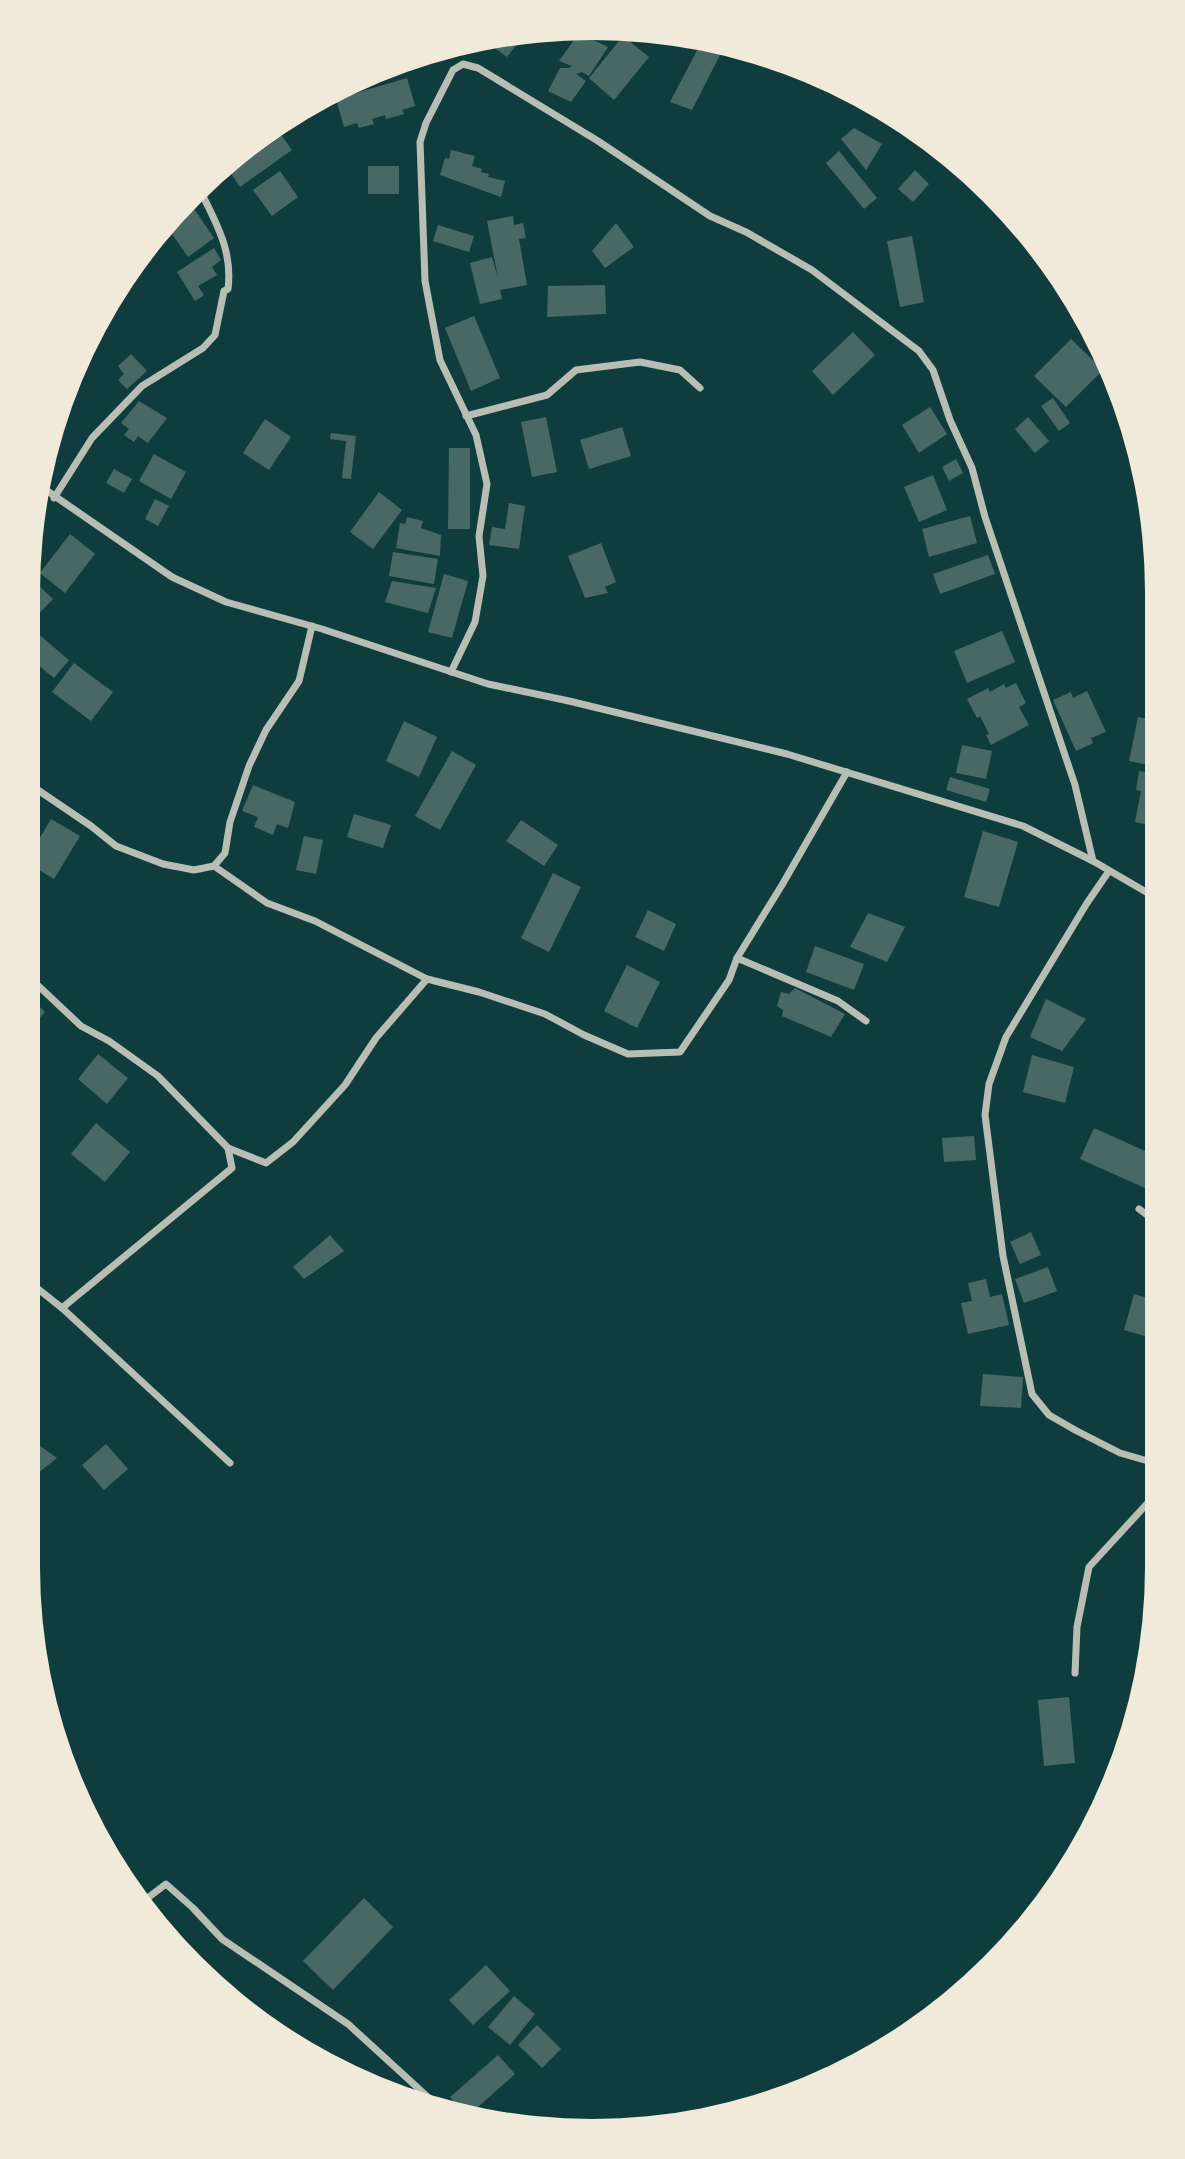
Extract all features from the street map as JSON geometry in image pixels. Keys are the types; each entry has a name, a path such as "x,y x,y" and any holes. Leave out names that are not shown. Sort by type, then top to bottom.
{"street":[{"path":"451,672 475,622 483,576 479,536 487,484 476,435 440,360 425,281 420,142 426,123 453,71 463,64 478,68 574,126 710,216 746,232 812,270 919,352 933,370 950,420 972,468 985,517 1075,785 1093,861"},
{"path":"54,498 92,438 142,386 203,348 215,335 224,291 228,289 229,260 204,200"},
{"path":"466,416 547,395 576,370 640,362 680,370 700,388"},
{"path":"49,494 172,577 226,602 312,626 488,684 788,754 1023,826 1093,861 1145,891"},
{"path":"40,791 116,846 163,864 194,870 214,866 225,853 230,822 260,742 299,681 312,626"},
{"path":"214,866 267,903 315,921 427,979 479,992 545,1014 628,1054 680,1052 729,980 737,957 847,772"},
{"path":"1109,871 1006,1037 989,1084 985,1115 1003,1256 1032,1394 1049,1415 1120,1452 1145,1460"},
{"path":"737,957 838,1001 866,1021"},
{"path":"40,987 81,1026 109,1041 158,1076 228,1148 266,1163 293,1142 345,1085 376,1038 427,979"},
{"path":"62,1308 232,1168 228,1148"},
{"path":"1139,1209 1145,1214"},
{"path":"40,1291 230,1464"},
{"path":"1075,1673 1077,1627 1089,1567 1145,1507"},
{"path":"149,1897 166,1884 194,1908 222,1940 348,2024 418,2090"}],"building":[{"path":"594,40 608,47 589,76 582,72 576,74 586,81 571,102 548,91 560,68 572,66 559,61 574,41"},
{"path":"619,41 629,41 649,57 614,100 589,78"},
{"path":"516,46 507,57 496,49"},
{"path":"697,50 720,56 692,110 670,102"},
{"path":"407,78 415,106 402,110 404,114 386,119 385,115 372,119 374,124 359,128 357,123 344,127 337,103 358,93"},
{"path":"854,128 882,144 866,170 841,139"},
{"path":"282,136 292,150 240,187 231,174"},
{"path":"451,150 475,156 472,166 482,169 481,172 489,174 488,177 505,181 501,197 440,175 445,158 449,159"},
{"path":"839,151 877,198 864,209 826,163"},
{"path":"368,166 399,166 399,194 368,194"},
{"path":"915,170 929,184 913,202 898,189"},
{"path":"280,171 298,197 272,216 253,190"},
{"path":"195,210 214,238 188,257 172,234"},
{"path":"513,216 514,225 523,223 526,238 519,239 527,285 500,290 502,299 480,304 470,263 492,257 498,278 487,221"},
{"path":"616,223 634,247 605,268 592,251"},
{"path":"438,225 474,236 469,252 433,241"},
{"path":"912,236 924,302 900,307 887,241"},
{"path":"214,248 221,260 212,267 217,275 198,286 204,295 195,301 177,272"},
{"path":"605,285 606,314 547,317 548,286"},
{"path":"474,316 500,378 471,391 445,328"},
{"path":"853,332 875,355 833,395 812,371"},
{"path":"1071,339 1094,361 1100,373 1066,407 1034,376"},
{"path":"131,354 147,371 127,389 118,380 124,374 118,366"},
{"path":"1053,398 1070,423 1059,431 1041,406"},
{"path":"139,401 167,418 148,443 138,436 134,442 124,435 129,429 121,423"},
{"path":"930,407 947,434 919,453 902,425"},
{"path":"546,417 557,472 532,477 521,422"},
{"path":"1028,417 1049,441 1035,453 1015,429"},
{"path":"265,419 291,437 269,470 243,453"},
{"path":"622,427 631,456 589,469 580,440"},
{"path":"331,433 356,436 351,479 342,478 346,441 330,439"},
{"path":"449,448 470,448 470,529 448,529"},
{"path":"154,454 186,472 171,499 139,481"},
{"path":"956,459 963,473 949,481 942,467"},
{"path":"114,469 132,479 124,493 106,483"},
{"path":"933,475 947,510 919,522 904,487"},
{"path":"379,492 402,510 373,549 350,532"},
{"path":"155,499 169,506 158,526 145,519"},
{"path":"509,503 525,506 519,549 489,545 492,527 505,529"},
{"path":"970,516 977,543 929,557 922,529"},
{"path":"407,517 423,521 421,528 441,535 440,556 396,548 400,523 405,524"},
{"path":"70,534 95,554 65,593 41,572"},
{"path":"601,543 616,582 605,587 608,593 585,598 568,556"},
{"path":"393,552 438,559 434,584 389,576"},
{"path":"988,555 995,574 940,594 933,574"},
{"path":"444,574 468,581 452,638 428,632"},
{"path":"392,581 436,588 428,613 385,602"},
{"path":"40,587 53,599 40,613"},
{"path":"1002,631 1015,662 967,683 954,651"},
{"path":"40,635 69,660 54,678 40,667"},
{"path":"74,663 113,692 91,721 52,692"},
{"path":"1016,683 1026,703 1019,707 1029,725 991,745 980,716 977,718 967,699 988,688 990,692 1004,684 1006,688"},
{"path":"1087,691 1106,732 1091,738 1093,743 1076,751 1053,700 1071,692 1073,698"},
{"path":"1138,717 1145,718 1145,764 1129,761"},
{"path":"404,721 437,737 419,777 386,761"},
{"path":"962,745 992,751 986,779 956,773"},
{"path":"452,751 476,765 440,830 415,816"},
{"path":"1139,771 1145,772 1145,824 1135,822 1141,791 1136,790"},
{"path":"950,777 990,789 986,802 946,790"},
{"path":"253,785 295,802 288,828 277,824 273,835 254,827 258,817 242,811"},
{"path":"354,814 391,825 383,848 347,837"},
{"path":"51,819 80,836 54,879 40,871 40,838"},
{"path":"521,820 558,845 544,866 506,841"},
{"path":"983,831 1018,842 999,907 964,897"},
{"path":"304,836 323,840 316,874 296,870"},
{"path":"553,873 581,887 549,952 521,938"},
{"path":"648,910 676,924 664,951 635,937"},
{"path":"868,913 905,927 887,962 850,947"},
{"path":"815,946 864,964 854,990 806,972"},
{"path":"627,965 660,982 637,1028 604,1011"},
{"path":"795,988 845,1014 831,1037 782,1016 783,1010 777,1006 781,992 789,994"},
{"path":"1046,999 1086,1019 1062,1051 1030,1037"},
{"path":"98,1054 128,1078 107,1104 78,1079"},
{"path":"1032,1055 1074,1067 1065,1103 1023,1092"},
{"path":"96,1123 130,1152 105,1182 71,1154"},
{"path":"1094,1128 1145,1151 1145,1188 1080,1159"},
{"path":"974,1136 976,1160 944,1162 942,1138"},
{"path":"1031,1232 1041,1255 1020,1264 1010,1242"},
{"path":"330,1235 344,1251 304,1279 293,1267"},
{"path":"1048,1267 1057,1291 1024,1303 1015,1279"},
{"path":"986,1279 990,1297 1002,1294 1009,1325 968,1334 961,1303 972,1301 968,1283"},
{"path":"1134,1294 1145,1297 1145,1336 1124,1330"},
{"path":"983,1374 1023,1377 1021,1408 980,1406"},
{"path":"106,1444 128,1469 104,1490 82,1465"},
{"path":"40,1446 57,1458 40,1471"},
{"path":"1069,1697 1075,1763 1044,1766 1038,1700"},
{"path":"364,1898 393,1927 333,1990 303,1961"},
{"path":"486,1965 510,1991 473,2025 449,2000"},
{"path":"514,1996 535,2014 510,2045 488,2027"},
{"path":"537,2025 561,2049 542,2068 518,2045"},
{"path":"498,2055 515,2074 478,2106 453,2101 450,2097"}]}
